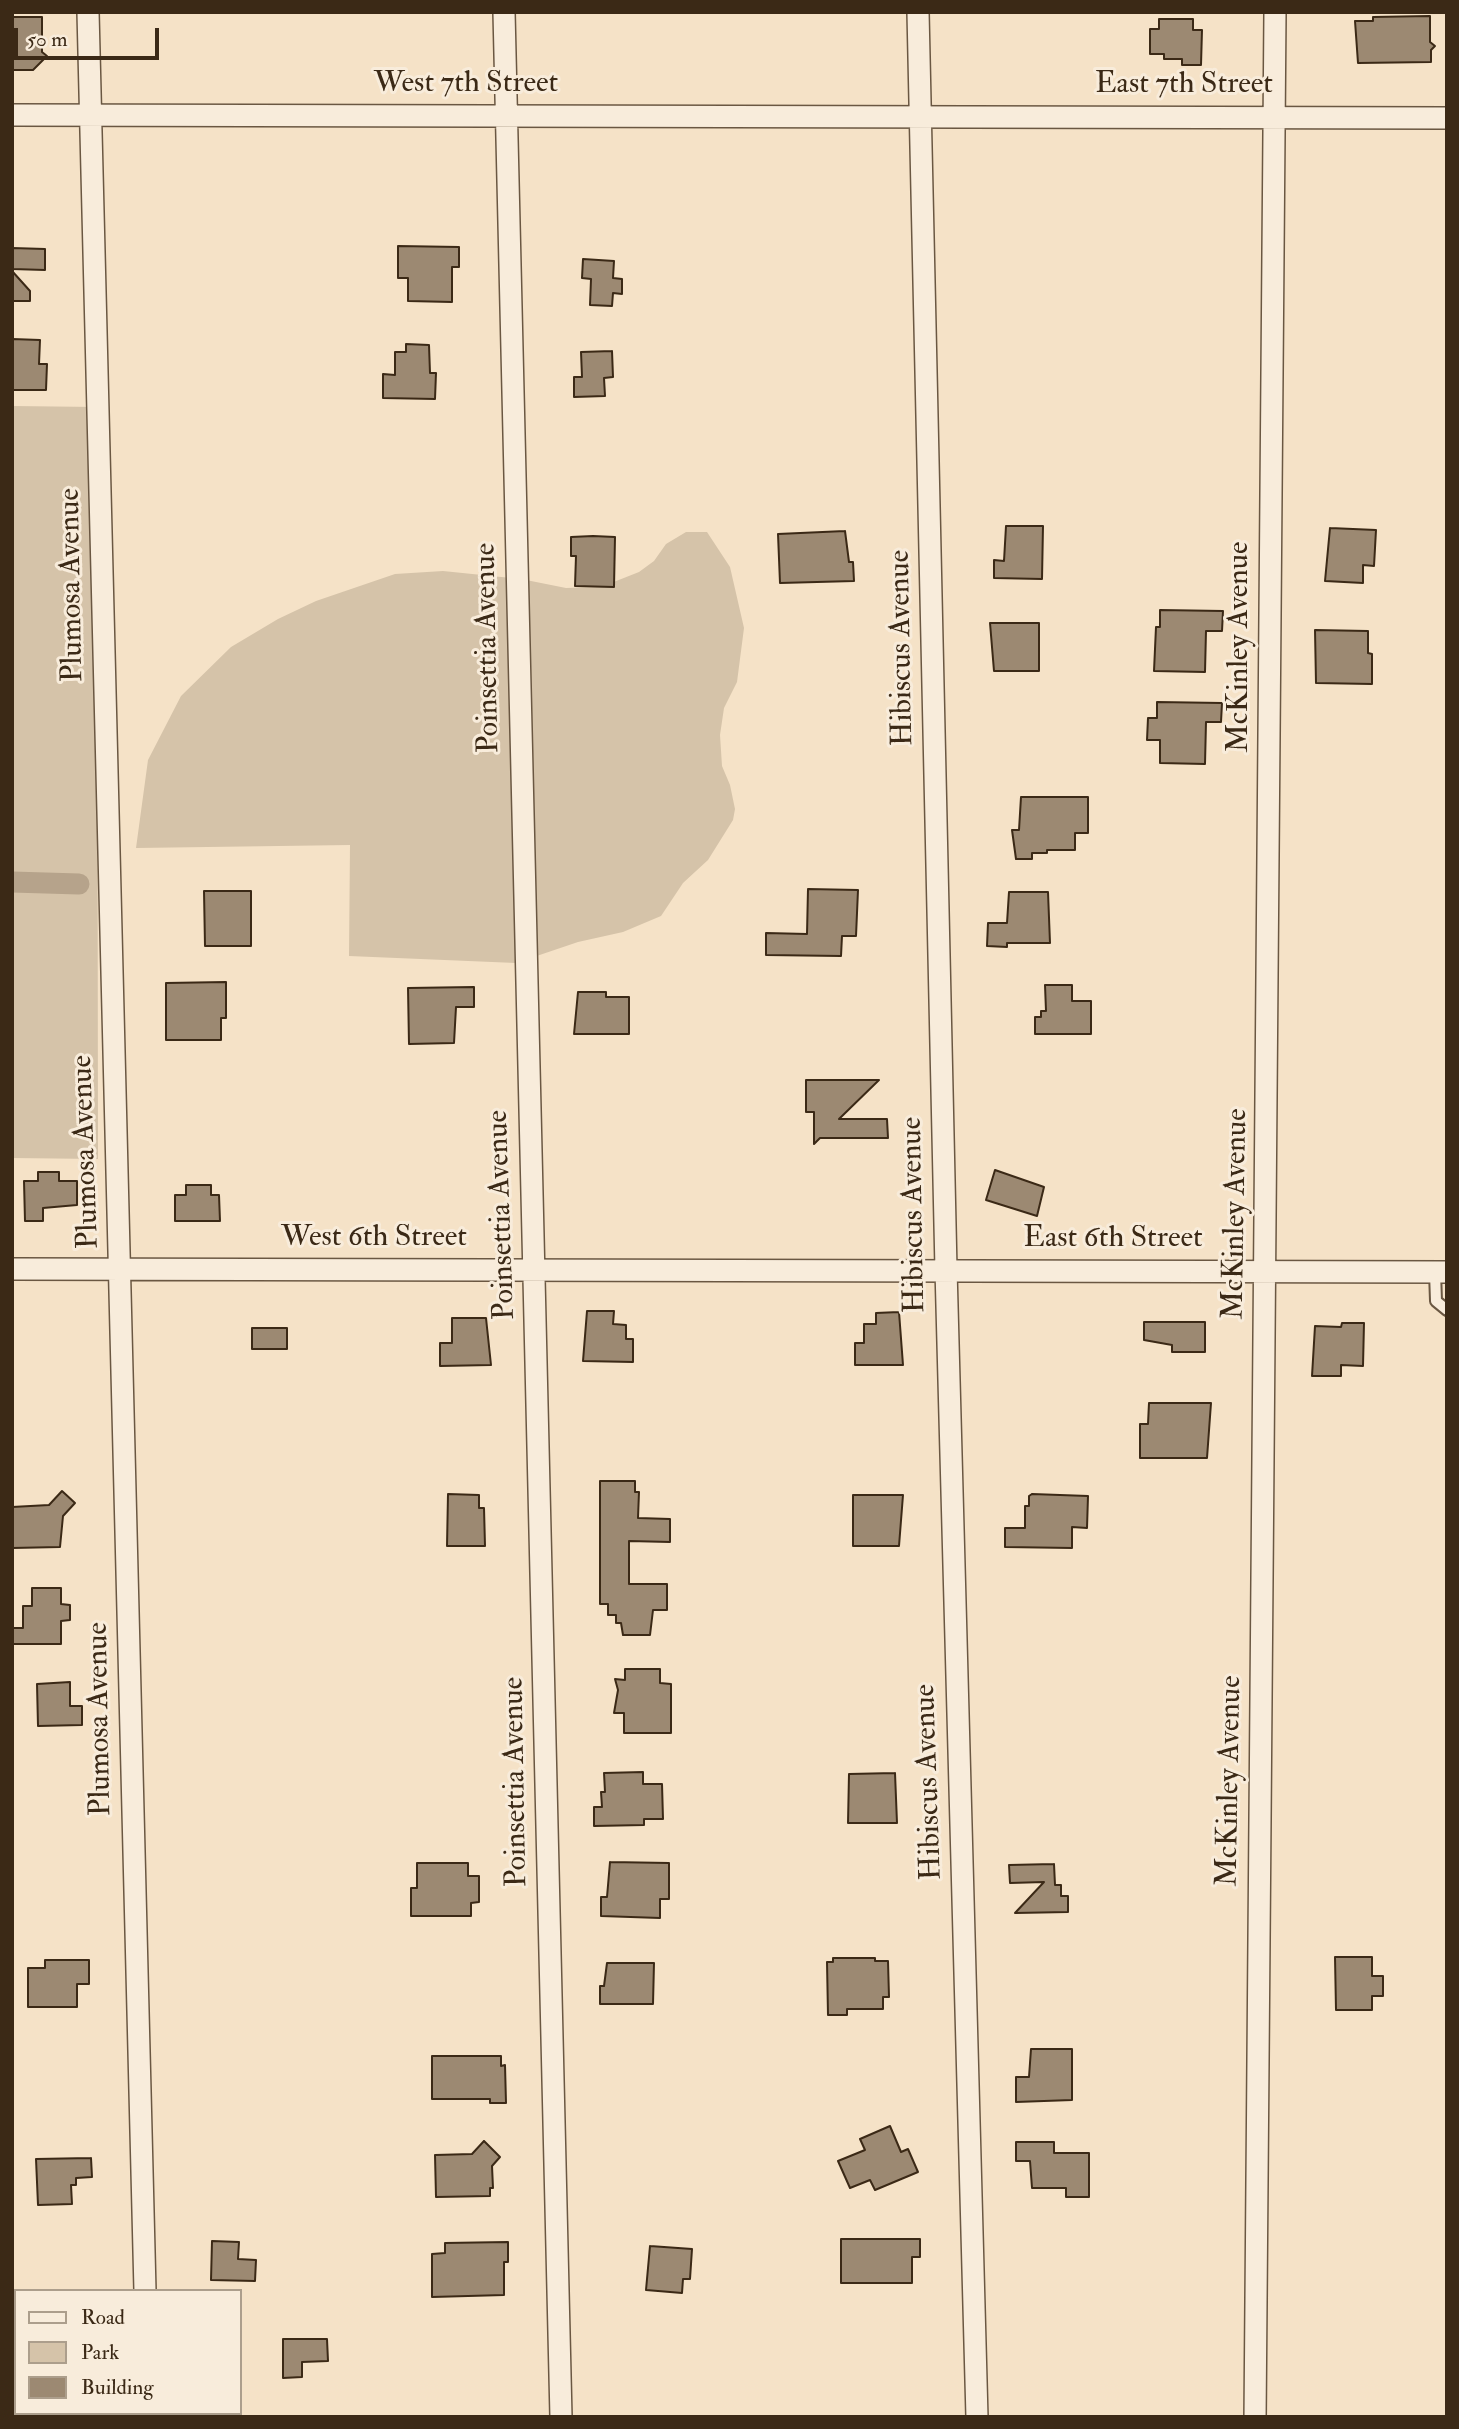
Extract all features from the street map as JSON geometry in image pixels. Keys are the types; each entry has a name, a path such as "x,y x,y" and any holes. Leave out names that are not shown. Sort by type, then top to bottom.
{"street":[{"name":"Plumosa Avenue","path":"88,12 145,2289"},
{"name":"Poinsettia Avenue","path":"504,12 561,2417"},
{"name":"Hibiscus Avenue","path":"918,12 946,1269 977,2417"},
{"name":"McKinley Avenue","path":"1255,2417 1275,12"},
{"name":"West 7th Street","path":"12,116 921,116"},
{"name":"East 7th Street","path":"921,116 1447,118"},
{"name":"West 6th Street","path":"12,1269 946,1269"},
{"name":"East 6th Street","path":"946,1269 1441,1272"}],"lane":[{"path":"1441,1272 1436,1301 1447,1310"}],"green space":[{"path":"12,406 97,407 98,1159 12,1158"},
{"path":"686,532 707,532 730,567 744,628 737,682 724,708 720,735 722,766 730,785 735,809 733,820 708,860 683,883 661,916 623,932 578,942 516,963 349,956 350,845 136,848 148,760 181,696 231,647 278,619 316,601 395,574 443,571 521,579 566,588 601,587 639,572 654,561 666,544"}],"building":[{"path":"1430,16 1430,42 1435,46 1431,50 1431,62 1358,63 1355,21 1373,21 1373,17"},
{"path":"12,17 42,17 42,52 47,56 33,70 12,70"},
{"path":"1159,19 1193,19 1193,30 1202,30 1201,65 1182,65 1182,59 1164,59 1164,54 1150,54 1150,29 1159,29"},
{"path":"398,246 459,247 459,267 452,267 452,302 408,301 408,278 398,278"},
{"path":"12,248 45,249 45,270 12,269"},
{"path":"583,259 614,261 613,278 622,279 622,294 613,293 612,306 590,305 591,279 582,278"},
{"path":"12,271 30,291 30,301 12,301"},
{"path":"12,339 40,340 39,364 47,364 46,390 12,390"},
{"path":"406,344 429,345 430,373 436,373 435,399 383,398 383,374 395,375 395,352 406,352"},
{"path":"612,351 613,377 604,378 605,396 574,397 574,377 582,377 581,352"},
{"path":"1006,526 1043,526 1042,579 994,578 994,560 1004,561"},
{"path":"1330,528 1376,530 1374,566 1363,565 1363,583 1325,581"},
{"path":"845,531 849,562 853,562 854,581 780,583 778,534"},
{"path":"571,537 615,537 614,587 575,586 576,556 571,556"},
{"path":"1160,610 1223,611 1222,631 1206,631 1205,672 1154,671 1156,627 1160,627"},
{"path":"990,623 1039,623 1039,671 994,671"},
{"path":"1315,630 1368,631 1368,653 1372,654 1372,684 1316,683"},
{"path":"1157,702 1222,703 1221,722 1206,722 1205,764 1160,763 1160,740 1147,740 1148,718 1157,718"},
{"path":"1021,797 1088,797 1088,833 1075,833 1075,850 1047,850 1047,853 1032,853 1032,859 1016,859 1012,830 1019,830"},
{"path":"808,889 858,890 856,936 842,936 841,956 766,955 766,933 807,934"},
{"path":"204,891 251,891 251,946 205,946"},
{"path":"1009,892 1048,892 1050,943 987,946 988,923 1007,923"},
{"path":"226,982 226,1018 221,1018 221,1040 166,1040 166,983"},
{"path":"1045,985 1072,985 1072,1001 1091,1001 1091,1034 1035,1034 1035,1017 1041,1017 1041,1011 1046,1011"},
{"path":"474,987 474,1007 456,1007 454,1043 409,1044 408,988"},
{"path":"578,992 606,992 606,997 629,997 629,1034 574,1034"},
{"path":"806,1080 879,1080 839,1119 887,1119 888,1138 820,1138 814,1144 814,1112 806,1112"},
{"path":"995,1170 1044,1187 1037,1216 986,1200"},
{"path":"38,1172 59,1172 59,1181 77,1181 77,1205 43,1208 43,1221 25,1221 24,1181 38,1181"},
{"path":"186,1185 211,1185 211,1195 219,1195 220,1221 175,1221 175,1195 186,1195"},
{"path":"587,1311 614,1311 613,1324 626,1325 626,1339 633,1339 633,1362 583,1361"},
{"path":"899,1312 903,1365 855,1365 855,1343 864,1343 864,1324 876,1324 876,1313"},
{"path":"452,1318 486,1318 491,1365 440,1366 440,1343 452,1343"},
{"path":"1144,1322 1205,1322 1205,1352 1172,1352 1172,1345 1144,1340"},
{"path":"1342,1323 1364,1323 1363,1366 1341,1365 1341,1376 1312,1376 1315,1326 1341,1327"},
{"path":"252,1328 287,1328 287,1349 252,1349"},
{"path":"1149,1403 1211,1403 1207,1458 1140,1458 1140,1424 1148,1424"},
{"path":"600,1481 635,1481 635,1492 639,1492 638,1518 670,1519 670,1542 629,1541 629,1584 667,1584 667,1610 653,1610 650,1635 623,1635 621,1623 616,1623 616,1615 608,1615 608,1604 600,1604"},
{"path":"62,1491 75,1503 63,1516 60,1547 12,1548 12,1507 49,1505"},
{"path":"448,1494 479,1495 479,1508 484,1508 485,1546 447,1546"},
{"path":"853,1495 903,1495 899,1546 853,1546"},
{"path":"1029,1496 1088,1496 1087,1528 1072,1527 1072,1548 1005,1547 1005,1528 1025,1528 1025,1506 1029,1506"},
{"path":"32,1588 61,1588 61,1604 70,1605 70,1620 61,1621 61,1644 12,1644 12,1628 23,1628 23,1606 32,1606"},
{"path":"625,1669 660,1669 660,1683 671,1684 671,1733 624,1733 624,1713 614,1713 618,1690 615,1679 625,1680"},
{"path":"70,1682 70,1706 82,1706 82,1725 38,1726 37,1684"},
{"path":"643,1772 643,1784 662,1784 663,1819 644,1819 644,1825 594,1826 594,1807 602,1807 601,1792 605,1792 604,1773"},
{"path":"895,1773 897,1823 848,1823 849,1774"},
{"path":"610,1862 669,1863 669,1899 660,1899 660,1918 601,1916 601,1897 607,1897"},
{"path":"417,1863 468,1863 468,1876 479,1876 479,1902 471,1903 471,1916 411,1916 411,1888 417,1888"},
{"path":"1054,1864 1055,1885 1061,1885 1061,1896 1068,1896 1068,1912 1015,1913 1044,1882 1010,1883 1009,1865"},
{"path":"1335,1957 1372,1957 1372,1976 1383,1976 1383,1996 1372,1996 1372,2010 1336,2010"},
{"path":"833,1958 875,1958 875,1961 888,1961 889,1997 883,1997 883,2009 847,2009 847,2015 828,2015 827,1962 833,1962"},
{"path":"45,1960 89,1960 89,1984 77,1984 77,2007 28,2007 28,1968 45,1968"},
{"path":"607,1963 654,1963 653,2004 600,2004 600,1986 604,1986"},
{"path":"1031,2049 1072,2049 1072,2100 1016,2102 1016,2077 1029,2077"},
{"path":"432,2056 501,2056 501,2066 505,2065 506,2103 490,2103 490,2099 432,2099"},
{"path":"890,2126 901,2152 908,2149 918,2172 875,2190 870,2180 850,2188 838,2161 865,2150 860,2139"},
{"path":"484,2141 500,2157 492,2166 493,2188 490,2188 490,2196 436,2197 435,2155 472,2154"},
{"path":"1016,2142 1054,2142 1054,2153 1089,2153 1089,2197 1066,2197 1066,2188 1032,2188 1030,2161 1016,2161"},
{"path":"91,2158 92,2177 76,2178 76,2185 71,2185 72,2204 38,2205 36,2159"},
{"path":"841,2239 920,2239 920,2257 912,2257 912,2283 841,2283"},
{"path":"212,2241 239,2242 238,2259 256,2260 255,2281 211,2280"},
{"path":"508,2242 508,2262 504,2262 504,2295 432,2297 432,2254 445,2253 445,2243"},
{"path":"650,2246 692,2249 690,2279 683,2279 682,2293 646,2290"},
{"path":"283,2339 327,2339 328,2361 302,2362 302,2377 283,2378"}],"waterway":[{"path":"12,882 79,884"}]}
